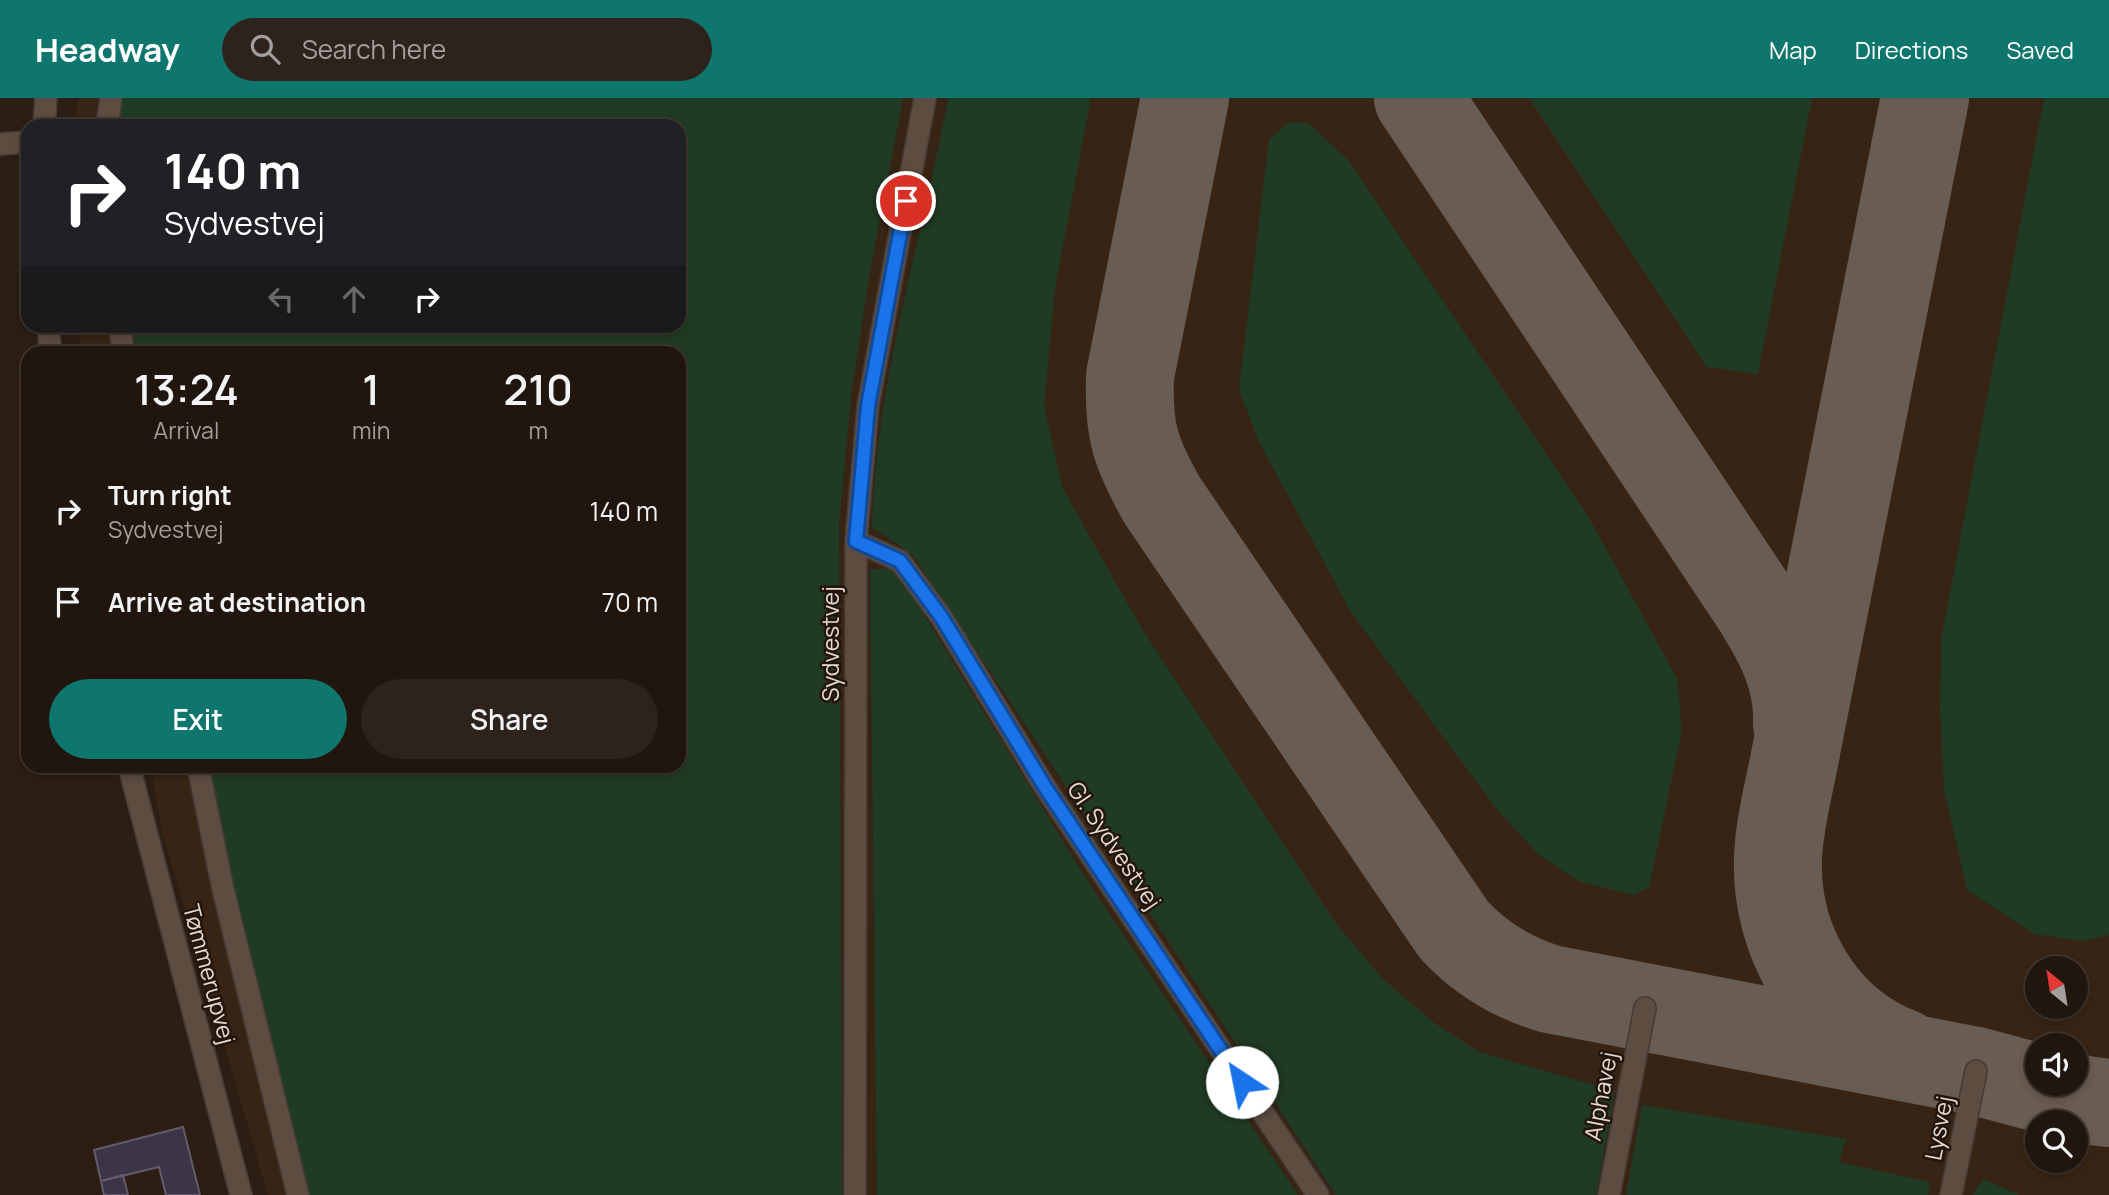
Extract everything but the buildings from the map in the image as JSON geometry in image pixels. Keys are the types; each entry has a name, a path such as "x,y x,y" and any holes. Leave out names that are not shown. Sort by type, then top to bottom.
{"street":[{"path":"44,119 46,98"},
{"path":"108,119 111,98"},
{"name":"Sydvestvej","path":"855,1195 856,541 868,406 925,98"},
{"path":"0,144 21,142"},
{"name":"Gl. Sydvestvej","path":"856,541 900,561 942,618 1045,787 1318,1195"},
{"name":"Tømmerupvej","path":"131,773 241,1195"},
{"path":"199,773 223,889 299,1195"},
{"name":"Alphavej","path":"1609,1195 1645,1008"},
{"name":"Lysvej","path":"1951,1195 1976,1072"}],"shaded area":[{"path":"77,98 2109,98 2109,1195 268,1195 162,831 152,773 686,773 686,346 80,346 79,333 686,333 686,119 76,119"}],"green space":[{"path":"119,98 903,98 870,272 852,389 839,522 842,1195 307,1195 248,962 209,773 686,773 686,346 135,346 134,333 686,333 686,119 117,119"},
{"path":"948,98 1091,98 1055,289 1044,406 1062,487 1142,629 1335,922 1382,978 1433,1022 1479,1052 1615,1091 1596,1195 1336,1195 913,555 872,527 875,473 891,365"},
{"path":"1529,98 1812,98 1758,374 1707,367"},
{"path":"2044,98 2109,98 2109,935 2082,941 2034,934 1967,890 1944,789 1940,710 1941,640"},
{"path":"1289,122 1308,123 1349,161 1588,516 1677,678 1682,730 1649,888 1634,895 1580,882 1539,855 1495,807 1351,612 1258,440 1239,389 1269,139"},
{"path":"870,570 894,570 905,584 1088,882 1298,1195 877,1195"},
{"path":"1642,1105 1846,1139 1839,1162 1930,1182 1928,1195 1626,1195"},
{"path":"1983,1179 2020,1195 1973,1195"}],"taxiway":[{"path":"1185,98 1130,376 1130,412 1139,454 1162,500 1454,930 1475,950 1498,966 1550,989 1976,1071 2085,1100 2109,1103"},
{"path":"1418,98 1764,618 1791,676 1795,691 1797,724"},
{"path":"1902,1053 1849,1022 1827,1000 1809,976 1795,949 1785,920 1779,889 1778,858 1786,802 1925,98"}],"route":[{"path":"906,201 868,406 856,541 900,561 942,618 1045,787 1242,1082"}]}
